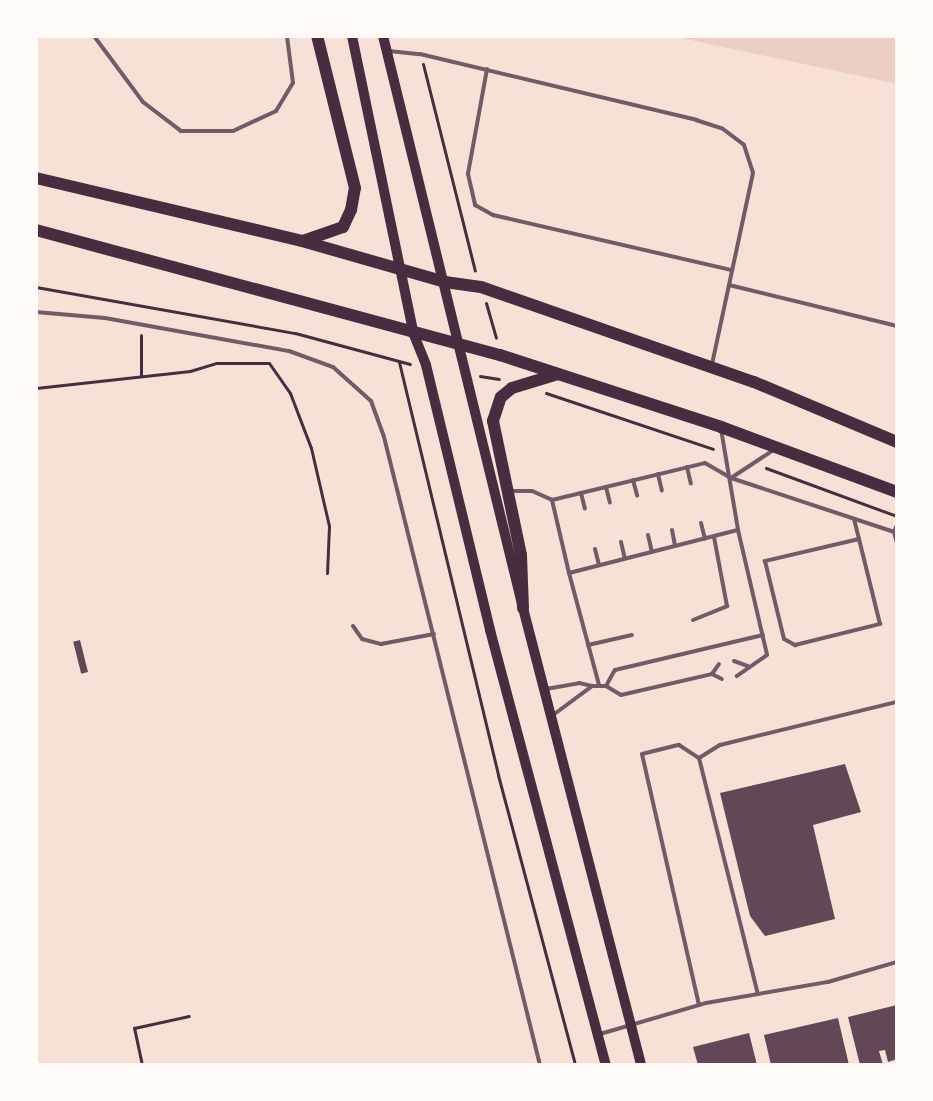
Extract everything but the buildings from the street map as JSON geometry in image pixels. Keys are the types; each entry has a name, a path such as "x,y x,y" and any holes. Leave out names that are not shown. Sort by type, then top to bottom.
{"main road":[{"path":"302,241 342,226 351,210 354,188 317,36"},
{"path":"352,36 398,270 414,335 426,365 606,1065"},
{"path":"383,36 445,282 457,343 523,608 553,715 641,1065"},
{"path":"36,178 302,241 445,282 480,287 712,367 897,442"},
{"path":"36,230 414,335 457,343 560,374 779,447 897,492"},
{"path":"523,608 521,555 506,491 493,421 496,406 512,388 560,374"}],"lane":[{"path":"94,36 143,102 181,131 233,131 276,111 293,83 287,36"},
{"path":"387,51 420,54 696,120 735,137 749,153 753,173 712,367"},
{"path":"487,69 468,174 476,205 493,215 732,270"},
{"path":"729,285 897,326"},
{"path":"36,312 142,324 289,350 333,367 371,401 434,634 540,1065"},
{"path":"721,427 731,478 738,530 767,655 763,662 748,666 737,676"},
{"path":"731,478 779,447"},
{"path":"506,491 532,490 552,500 705,463 731,478 894,532"},
{"path":"687,467 691,484"},
{"path":"658,474 662,491"},
{"path":"633,480 637,496"},
{"path":"606,487 610,503"},
{"path":"581,493 585,510"},
{"path":"552,500 599,685"},
{"path":"854,519 859,539 880,624 795,645 784,639 765,561 859,539"},
{"path":"701,523 704,539"},
{"path":"897,524 894,532 897,543"},
{"path":"672,530 675,546"},
{"path":"569,573 738,530"},
{"path":"648,535 652,552"},
{"path":"693,620 727,606 714,537"},
{"path":"621,542 625,559"},
{"path":"595,549 599,565"},
{"path":"353,626 362,639 381,644 434,634"},
{"path":"588,645 632,635"},
{"path":"606,686 615,670 762,635"},
{"path":"734,662 748,666"},
{"path":"546,689 579,684 599,685 606,686 621,695 712,674 719,664"},
{"path":"712,674 722,680"},
{"path":"553,715 592,686"},
{"path":"699,758 720,745 897,702"},
{"path":"699,1005 642,754 679,744 699,758 758,994"},
{"path":"598,1034 699,1005 828,982 897,962"}],"path":[{"path":"420,54 463,231"},
{"path":"36,287 295,333 399,362 495,765 575,1065"},
{"path":"141,376 142,324 146,306"},
{"path":"36,388 141,376 236,361 269,363 290,393 311,448 329,526 327,573"},
{"path":"487,377 496,379"},
{"path":"142,1065 134,1028 189,1016"}],"shaded area":[{"path":"672,36 897,36 897,84"}]}
